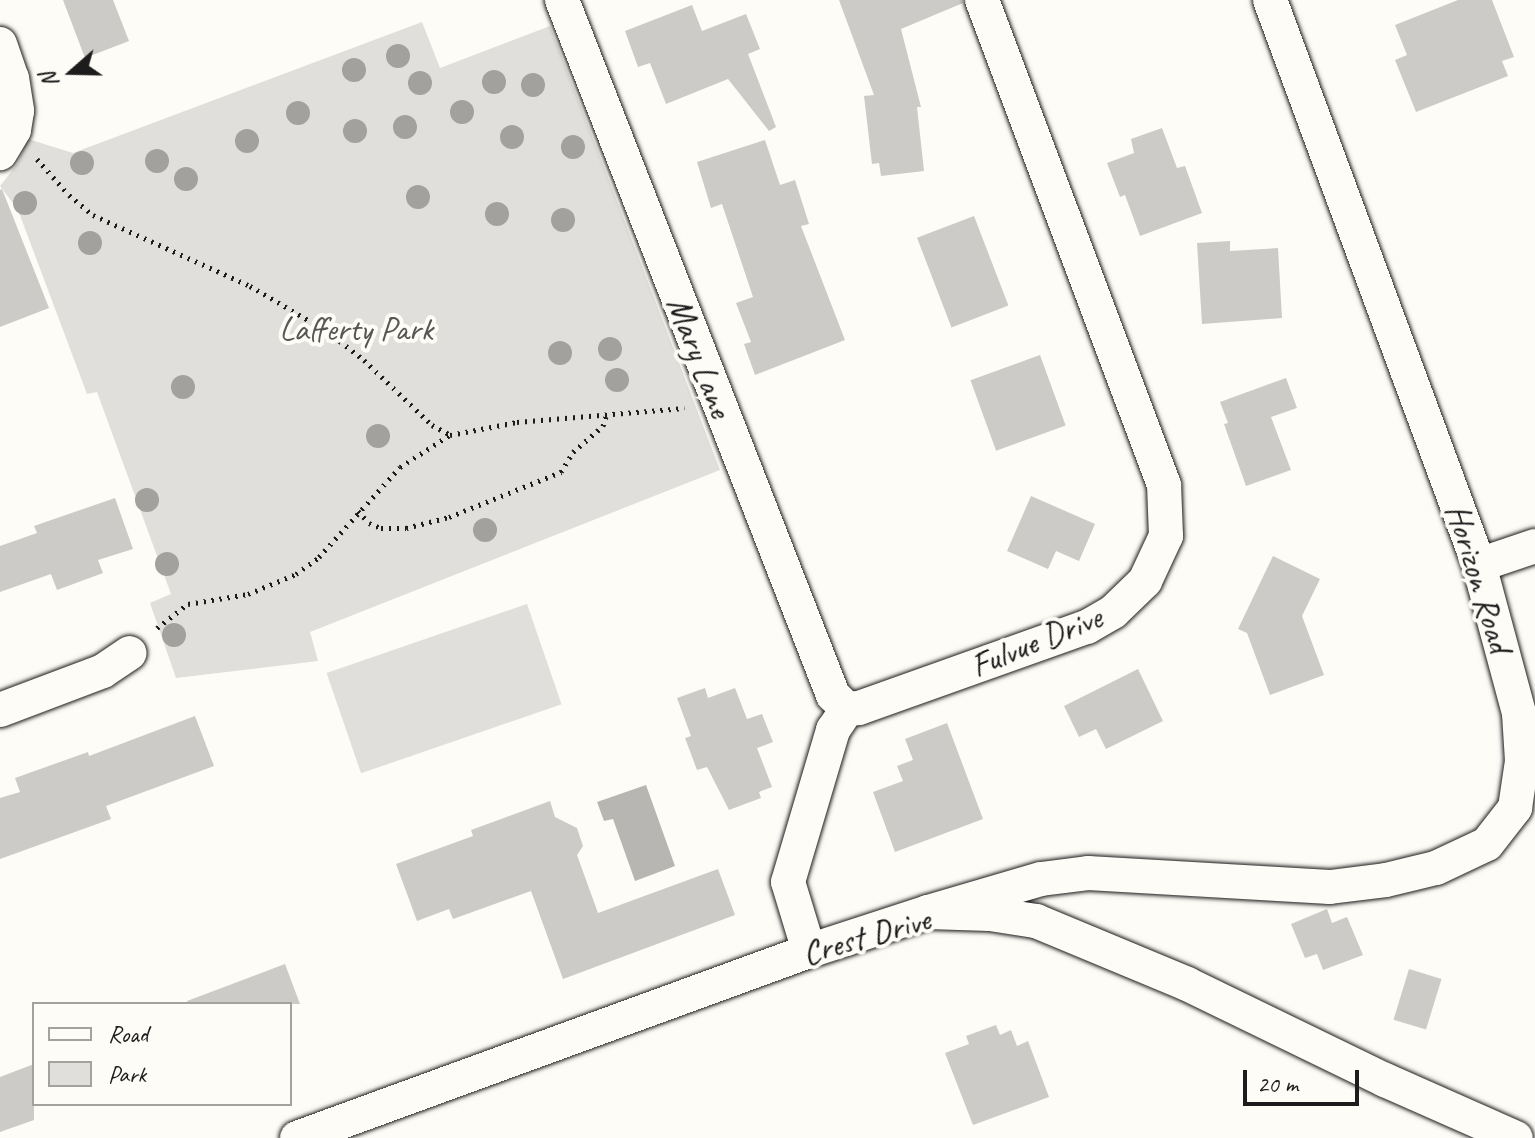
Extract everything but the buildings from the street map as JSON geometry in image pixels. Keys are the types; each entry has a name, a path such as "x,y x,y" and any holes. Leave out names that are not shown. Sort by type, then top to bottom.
{"street":[{"name":"Mary Lane","path":"562,0 714,397 833,695 847,709"},
{"name":"Fulvue Drive","path":"847,709 859,708 1087,627 1113,612 1145,581 1166,536 1164,485 982,0"},
{"name":"Horizon Road","path":"928,912 1041,879 1088,873 1330,887 1358,884 1436,868 1487,844 1515,808 1522,761 1519,713 1479,565 1270,0"},
{"path":"0,44 17,97 14,130 4,148"},
{"path":"1479,565 1535,546"},
{"path":"0,710 103,671 130,653"},
{"path":"809,951 788,882 833,730 847,709"},
{"name":"Crest Drive","path":"297,1138 809,951 928,912 990,914 1036,921 1187,984 1385,1080 1516,1138"}],"path":[{"path":"4,148 37,158 69,195 93,215 250,286 297,311 364,360 432,425 450,435"},
{"path":"130,653 178,609 257,591 296,574 319,557 400,467 435,441 450,435 517,422 665,412 714,397"},
{"path":"358,511 369,523 381,528 406,528 449,517 561,472 573,452 603,426 606,416"},
{"path":"432,425 435,441"}],"green space":[{"name":"Lafferty Park","path":"422,22 440,68 550,26 720,470 310,632 318,661 176,678 150,603 171,594 97,392 87,394 18,210 0,186 18,163 28,139 73,153"},
{"path":"527,604 562,704 361,773 327,673"}],"shaded area":[{"path":"646,785 675,866 635,881 613,819 604,821 597,802"}]}
